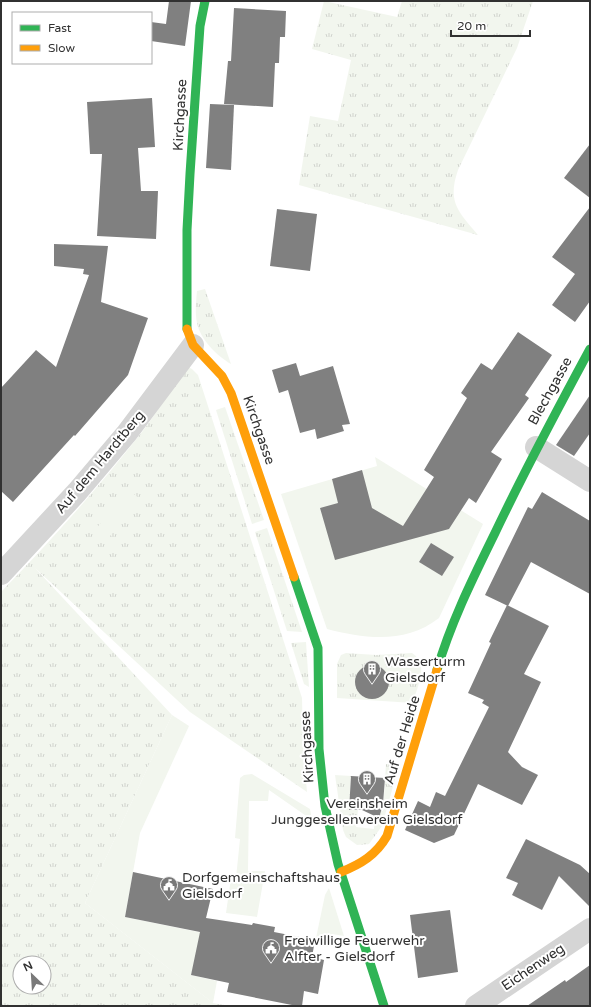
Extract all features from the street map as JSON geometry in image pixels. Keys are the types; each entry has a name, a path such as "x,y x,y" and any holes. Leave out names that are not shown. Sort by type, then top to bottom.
{"street":[{"name":"Kirchgasse","path":"205,1 200,26 197,61 187,230 186,328 193,345 222,376 231,392 318,648 319,749 325,806 341,872"},
{"name":"Auf dem Hardtberg","path":"1,574 77,492 127,433 193,345"},
{"name":"Blechgasse","path":"536,447 590,349"},
{"name":"Auf der Heide","path":"341,872 369,859 382,845 387,836 445,643 455,618 536,447"},
{"path":"536,447 590,481"},
{"path":"341,872 384,1006"},
{"name":"Eichenweg","path":"476,1006 590,929"}],"green space":[{"path":"324,1 397,17 402,1 533,1 517,48 458,170 455,181 454,198 456,206 478,235 299,185 310,116 338,121 351,60 312,49"},
{"path":"205,289 231,364 220,356 205,341 199,329 196,315 197,291"},
{"path":"188,367 192,369 198,375 302,698 303,744 307,792 190,712 35,568 172,715 85,903 213,1003 230,1006 1,1006 1,592 56,534 142,432"},
{"path":"225,407 264,520 252,524 216,410"},
{"path":"375,457 483,524 439,618 413,632 399,636 371,637 327,629 281,494 377,466"},
{"path":"129,490 141,500 105,542 93,532"},
{"path":"267,528 302,632 287,631 255,532"},
{"path":"306,642 309,687 304,684 291,643"},
{"path":"346,653 376,655 412,653 420,663 421,670 421,676 413,703 337,698 337,664 341,655"},
{"path":"172,715 189,726 140,833 125,917 203,933 191,975 217,981 213,1003 85,903"},
{"path":"386,764 399,765 382,826 369,844 357,845 346,837 343,830 335,775 351,776 349,809 358,810 356,827 374,829 375,811 383,811"},
{"path":"252,774 310,809 312,820 269,790 268,801 249,801 248,871 265,871 257,917 226,913 231,878 236,878 240,839 235,838 240,778 244,775"},
{"path":"329,888 344,936 332,934 328,947 320,944 316,938 325,895"}],"building":[{"path":"169,1 191,1 185,46 152,41 152,22 166,24"},
{"path":"234,8 286,11 285,37 280,37 279,63 275,63 273,107 224,104 228,61 231,61"},
{"path":"152,98 155,147 138,148 141,191 158,191 156,239 97,236 102,154 90,154 87,102"},
{"path":"210,104 234,105 231,170 206,168"},
{"path":"590,144 590,198 564,178"},
{"path":"590,207 590,301 575,322 552,305 575,274 552,257"},
{"path":"277,209 317,214 310,271 270,266"},
{"path":"54,244 108,246 101,302 148,318 128,375 75,436 74,435 13,502 1,491 1,388 36,350 56,367 89,275 83,274 84,269 54,266"},
{"path":"518,332 552,355 525,395 529,398 491,452 502,459 476,503 469,498 449,529 335,560 320,508 338,503 332,479 362,470 372,508 403,526 434,477 424,470 467,398 461,393 481,363 492,370"},
{"path":"296,363 300,376 333,366 350,424 342,425 344,431 317,439 315,429 300,433 288,390 279,393 272,370"},
{"path":"590,395 590,433 574,456 556,445"},
{"path":"542,492 590,521 590,594 531,562 508,606 485,595 528,507 532,509"},
{"path":"431,543 454,557 442,576 419,562"},
{"path":"507,605 549,626 524,674 541,682 508,752 522,767 538,775 522,805 478,784 454,835 434,843 405,830 418,801 430,807 436,792 445,796 489,707 482,703 484,700 468,693 491,643 489,642"},
{"name":"Wasserturm Gielsdorf","path":"369,665 375,665 379,666 386,672 389,682 388,689 382,696 375,699 369,699 365,698 358,692 355,685 355,679 356,675 362,668"},
{"name":"Vereinsheim Junggesellenverein Gielsdorf","path":"351,776 385,778 383,804 379,818 362,810 349,810"},
{"path":"526,839 580,865 590,874 590,907 559,876 542,910 512,895 518,883 506,878"},
{"path":"133,872 213,889 206,918 275,927 274,932 315,940 312,957 324,960 318,994 304,991 302,1006 297,1006 227,992 229,983 191,975 200,932 125,917"},
{"path":"450,910 458,972 418,978 410,915"},
{"path":"590,965 590,1006 527,1006 565,980 566,982"}],"traffic: fast":[{"path":"187,329 187,230 190,174 200,26 205,1"},
{"path":"437,670 463,600 553,417 590,349"},
{"path":"294,577 318,648 319,749 325,806 338,864 384,1006"}],"traffic: slow":[{"path":"187,329 193,345 222,376 231,393 294,577"},
{"path":"341,872 355,866 373,854 387,836 437,670"}],"place":[{"name":"Wasserturm Gielsdorf","path":"372,684"},
{"name":"Vereinsheim Junggesellenverein Gielsdorf","path":"367,794"},
{"name":"Dorfgemeinschaftshaus Gielsdorf","path":"169,900"},
{"name":"Freiwillige Feuerwehr Alfter - Gielsdorf","path":"271,963"}]}
